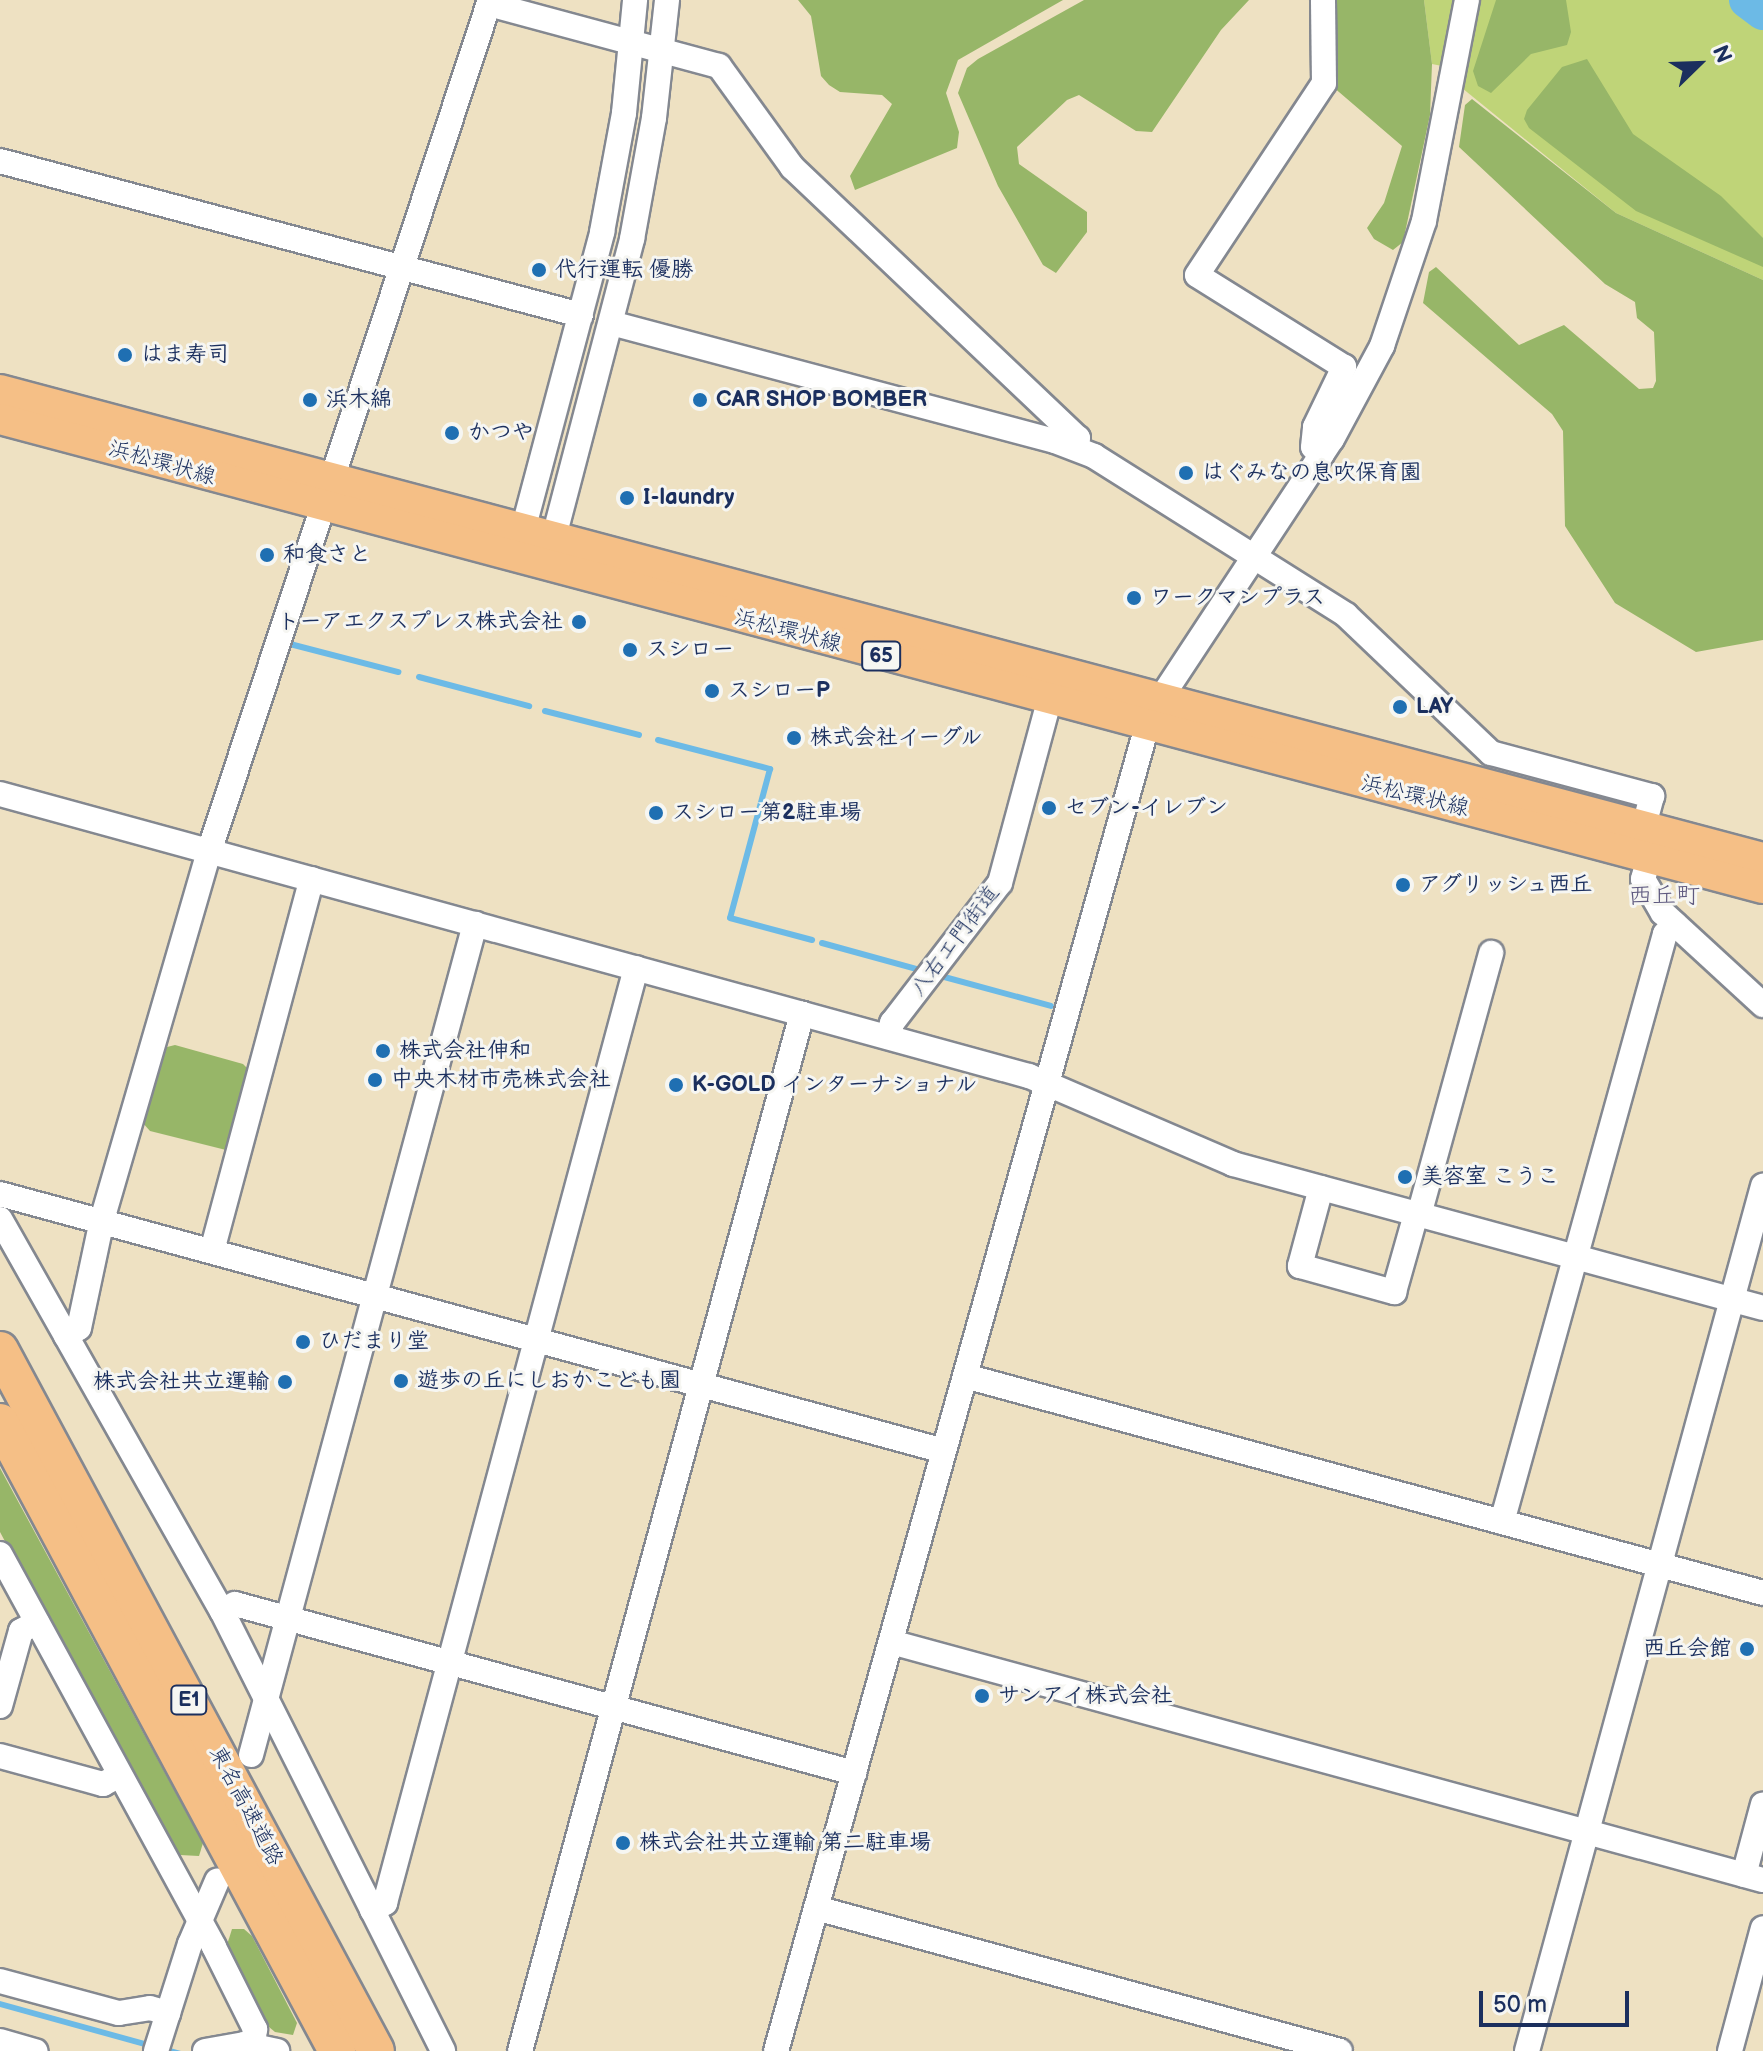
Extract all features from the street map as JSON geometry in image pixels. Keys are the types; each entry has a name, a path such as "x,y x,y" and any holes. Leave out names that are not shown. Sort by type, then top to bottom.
{"highway":[{"name":"東名高速道路","path":"0,1350 376,2051"},
{"name":"東名高速道路","path":"0,1422 337,2051"}],"main road":[{"name":"浜松環状線","path":"0,390 1763,858"},
{"name":"浜松環状線","path":"0,419 322,508 1763,888"}],"street":[{"path":"516,559 581,315 614,173 635,0"},
{"path":"546,567 611,323 645,179 667,0"},
{"path":"1322,454 1313,447 1315,427 1344,367 1197,275 1324,83 1323,0"},
{"path":"776,2051 1147,726 1161,698 1322,454 1371,370 1410,272 1467,0"},
{"path":"66,1336 79,1328 102,1220 209,852 489,2 663,50 725,71 792,167 1078,438 1075,447"},
{"path":"0,161 581,315"},
{"path":"611,323 1075,447 1359,625 1491,753 1652,796 1644,826"},
{"name":"八右エ門街道","path":"888,1037 892,1023 1000,883 1049,701"},
{"path":"0,794 1047,1083 1205,1155 1763,1308"},
{"path":"1649,857 1643,879 1675,924 1763,1005"},
{"path":"212,1251 312,879"},
{"path":"251,1755 475,924"},
{"path":"1502,1522 1665,934 1675,924"},
{"path":"1321,1188 1300,1266 1394,1292 1491,953"},
{"path":"372,1910 385,1903 636,968"},
{"path":"520,2051 802,1014"},
{"path":"1527,2051 1763,1186"},
{"path":"0,1194 944,1451"},
{"path":"0,1219 222,1611 443,2051"},
{"path":"965,1376 1763,1593"},
{"path":"0,1554 255,2029 253,2045"},
{"path":"222,1611 235,1604 854,1773"},
{"path":"0,1706 21,1631 37,1622"},
{"path":"891,1642 1753,1877 1763,1804"},
{"path":"0,1756 103,1784 118,1776"},
{"path":"162,2033 217,1881"},
{"path":"816,1908 1340,2051"},
{"path":"1730,2051 1763,1928"},
{"path":"0,1981 119,2013 150,2008 162,2033"},
{"path":"0,2041 36,2051"},
{"path":"209,2049 253,2045 277,2051"}],"green space":[{"path":"798,0 1063,0 958,60 946,93 959,132 957,148 855,190 850,176 892,104 882,95 840,92 829,85 821,76 811,16"},
{"path":"1084,0 1249,0 1221,30 1152,132 1136,131 1079,95 1067,100 1017,147 1019,164 1087,212 1087,232 1056,273 1043,265 998,186 958,93 967,68 978,59"},
{"path":"1329,0 1424,0 1432,64 1430,115 1403,242 1393,250 1374,239 1367,228 1384,203 1402,146 1332,86"},
{"path":"1424,0 1455,0 1442,66 1432,64"},
{"path":"1479,0 1763,0 1763,280 1616,213 1462,88"},
{"path":"1496,0 1566,0 1571,32 1567,45 1531,54 1491,93 1478,86 1473,71"},
{"path":"1587,59 1633,134 1721,196 1763,238 1763,267 1636,211 1529,128 1524,119 1527,110 1562,67"},
{"path":"1472,99 1616,213 1763,280 1763,640 1696,652 1615,603 1565,526 1563,431 1552,414 1423,303 1429,272 1436,267 1519,345 1564,325 1639,389 1653,388 1656,381 1654,332 1637,318 1635,302 1605,284 1459,147 1465,105"},
{"path":"175,1045 243,1064 250,1071 232,1147 226,1150 150,1131 142,1122 163,1048"},
{"path":"0,1468 203,1843 199,1856 180,1855 166,1844 0,1532"},
{"path":"232,1929 244,1929 252,1936 297,2023 293,2035 275,2032 263,2022 226,1948"}],"water":[{"path":"0,2001 181,2051 159,2051 0,2007"}],"waterway":[{"path":"1747,0 1763,12"},
{"path":"290,644 398,672"},
{"path":"419,677 529,706"},
{"path":"545,711 639,735"},
{"path":"658,740 770,769 730,918 812,940"},
{"path":"822,943 924,971"},
{"path":"937,975 1051,1006"}],"place":[{"name":"代行運転 優勝","path":"539,270"},
{"name":"はま寿司","path":"125,355"},
{"name":"浜木綿","path":"310,400"},
{"name":"CAR SHOP BOMBER","path":"700,400"},
{"name":"かつや","path":"452,433"},
{"name":"はぐみなの息吹保育園","path":"1186,473"},
{"name":"I-laundry","path":"627,498"},
{"name":"和食さと","path":"267,555"},
{"name":"ワークマンプラス","path":"1134,598"},
{"name":"トーアエクスプレス株式会社","path":"579,622"},
{"name":"スシロー","path":"630,650"},
{"name":"スシローP","path":"712,691"},
{"name":"LAY","path":"1400,707"},
{"name":"株式会社イーグル","path":"794,738"},
{"name":"セブン-イレブン","path":"1049,808"},
{"name":"スシロー第2駐車場","path":"656,813"},
{"name":"アグリッシュ西丘","path":"1403,885"},
{"name":"株式会社伸和","path":"383,1051"},
{"name":"中央木材市売株式会社","path":"375,1080"},
{"name":"K-GOLD インターナショナル","path":"676,1085"},
{"name":"美容室 こうこ","path":"1405,1177"},
{"name":"ひだまり堂","path":"303,1342"},
{"name":"遊歩の丘にしおかこども園","path":"401,1381"},
{"name":"株式会社共立運輸","path":"285,1382"},
{"name":"西丘会館","path":"1747,1649"},
{"name":"サンアイ株式会社","path":"982,1696"},
{"name":"株式会社共立運輸 第二駐車場","path":"623,1843"}],"district":[{"name":"西丘町","path":"1664,896"}]}
